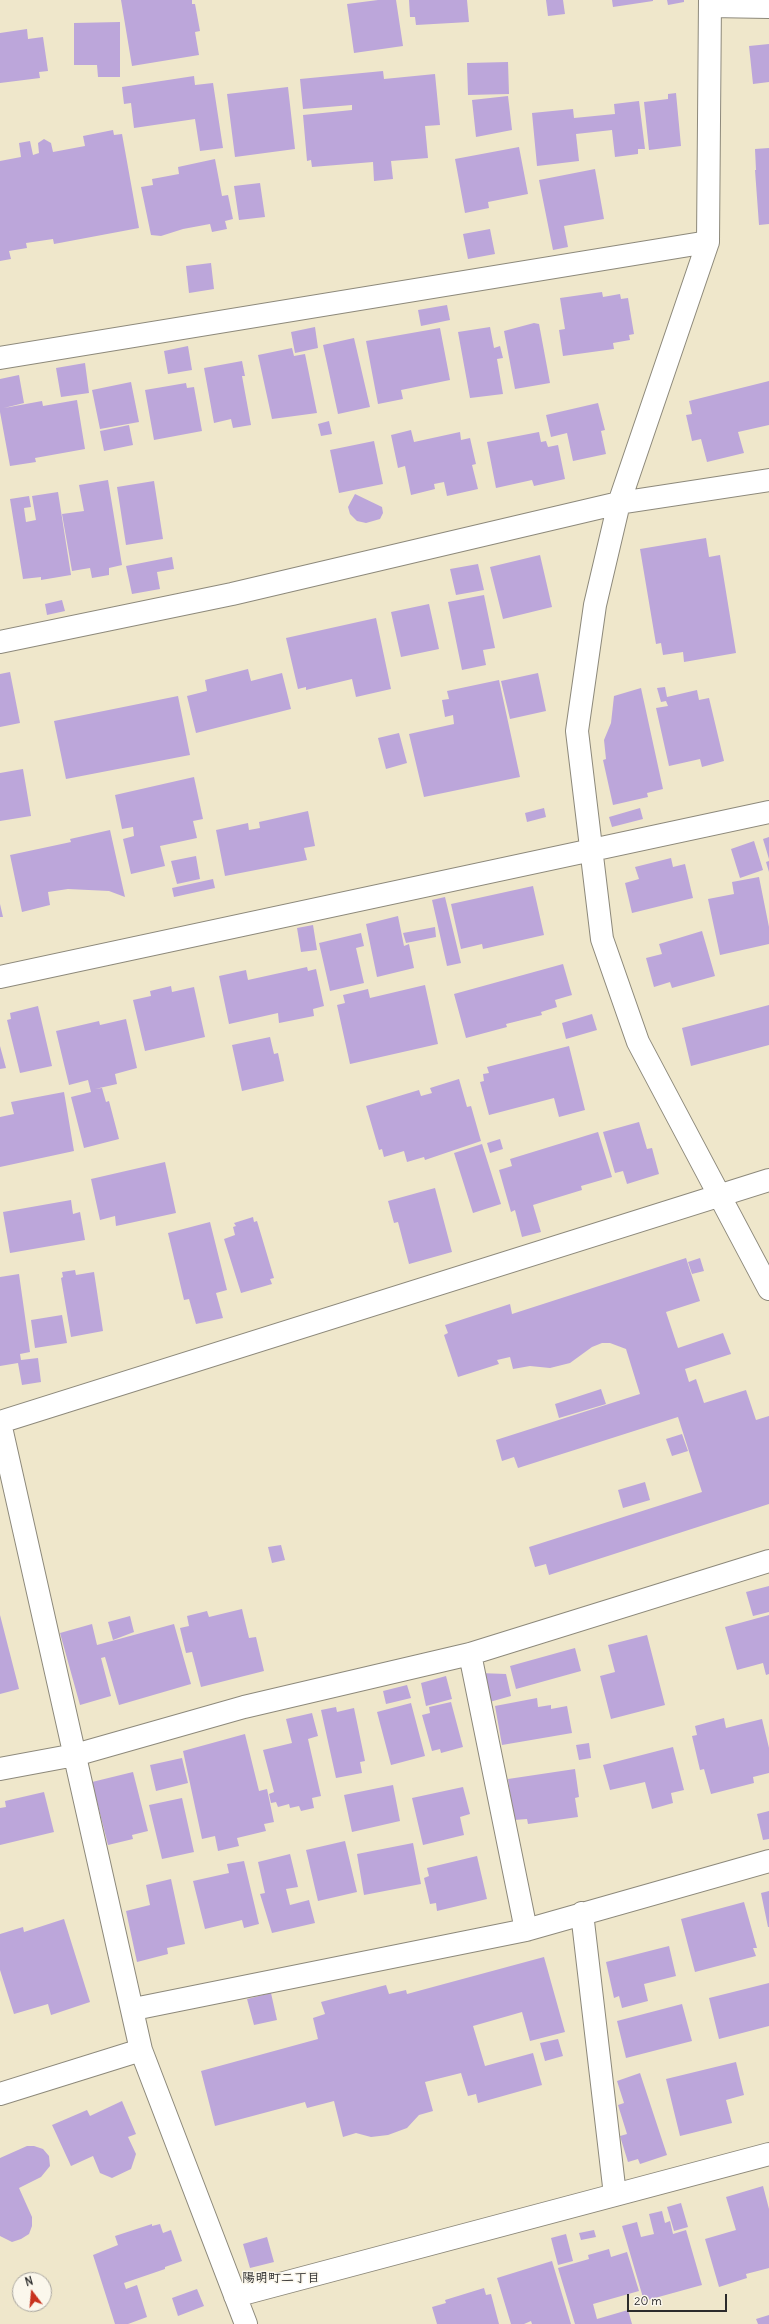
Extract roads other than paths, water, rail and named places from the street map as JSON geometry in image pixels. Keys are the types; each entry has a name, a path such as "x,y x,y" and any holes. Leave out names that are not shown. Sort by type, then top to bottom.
{"street":[{"path":"769,7 711,3 708,242 619,503 595,605 577,731 602,939 638,1042 769,1289"},
{"path":"0,358 708,242"},
{"path":"0,642 232,594 619,503 769,480"},
{"path":"0,977 590,849 769,812"},
{"path":"246,2324 141,2050 134,2009 0,1423 769,1180"},
{"path":"0,1769 75,1755 244,1707 470,1654 769,1561"},
{"path":"470,1654 526,1930"},
{"path":"134,2009 526,1930 769,1861"},
{"path":"582,1913 615,2195"},
{"path":"0,2094 141,2050"},
{"path":"235,2296 769,2154"}],"district":[{"name":"陽明町二丁目","path":"281,2278"}]}
